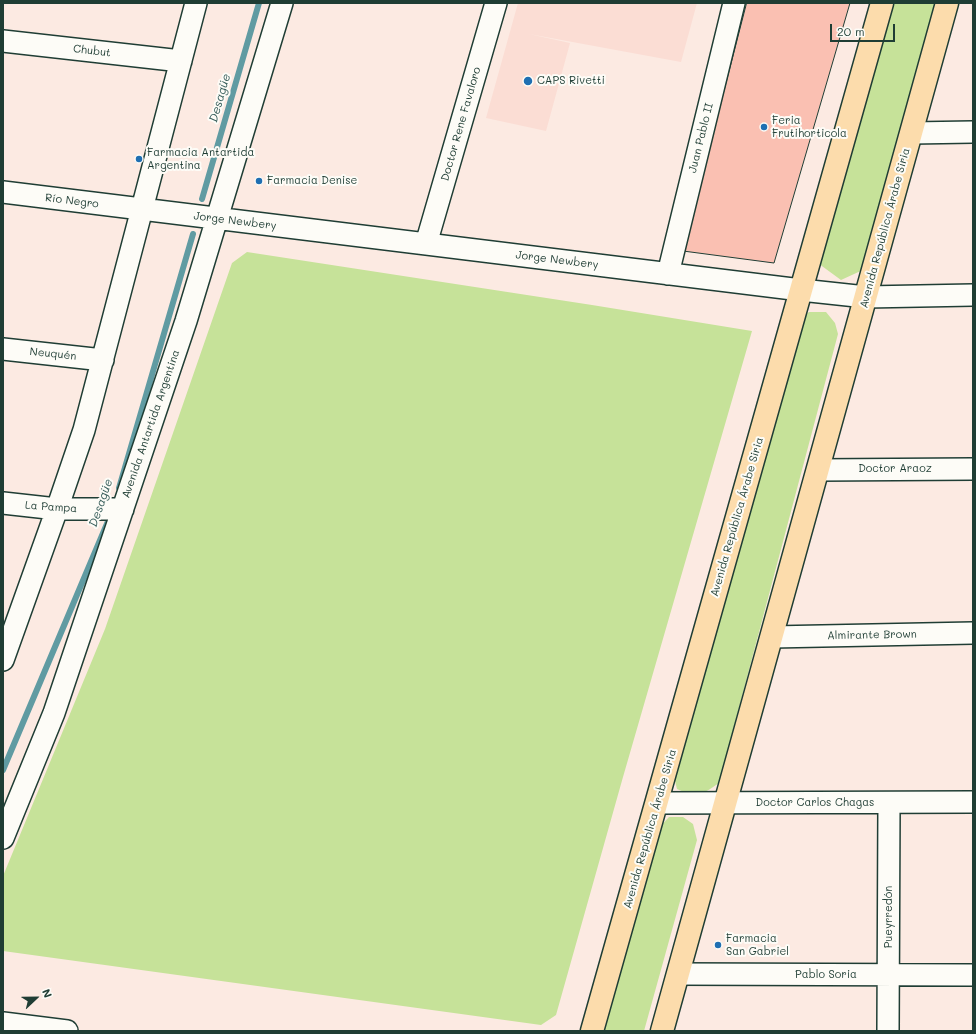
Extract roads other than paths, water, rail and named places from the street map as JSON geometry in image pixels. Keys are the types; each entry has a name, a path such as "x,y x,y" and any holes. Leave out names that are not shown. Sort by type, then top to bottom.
{"main road":[{"name":"Avenida República Árabe Siria","path":"592,1031 882,3"},
{"name":"Avenida República Árabe Siria","path":"662,1031 947,3"}],"street":[{"path":"3,658 84,430 196,3"},
{"name":"Avenida Antartida Argentina","path":"3,838 54,713 186,321 282,3"},
{"name":"Doctor Rene Favaloro","path":"426,244 496,3"},
{"name":"Juan Pablo II","path":"668,274 734,3"},
{"name":"Chubut","path":"3,41 181,61"},
{"path":"911,133 973,132"},
{"name":"Río Negro","path":"3,192 142,210"},
{"name":"Jorge Newbery","path":"142,210 866,297 973,295"},
{"name":"Neuquén","path":"3,349 103,360"},
{"name":"Doctor Araoz","path":"818,470 973,469"},
{"name":"La Pampa","path":"3,503 57,509 123,509"},
{"name":"Almirante Brown","path":"772,637 973,633"},
{"name":"Doctor Carlos Chagas","path":"657,803 973,802"},
{"name":"Pueyrredón","path":"888,1031 889,803"},
{"name":"Pablo Soria","path":"678,974 973,975"},
{"path":"3,1023 67,1031"}],"waterway":[{"name":"Desagüe","path":"202,199 259,3"},
{"name":"Desagüe","path":"119,488 193,234"},
{"name":"Desagüe","path":"3,770 109,519"}],"place":[{"name":"CAPS Rivetti","path":"528,81"},
{"name":"Feria Frutihorticola","path":"764,127"},
{"name":"Farmacia Antartida Argentina","path":"139,159"},
{"name":"Farmacia Denise","path":"259,181"},
{"name":"Farmacia San Gabriel","path":"718,945"}]}
